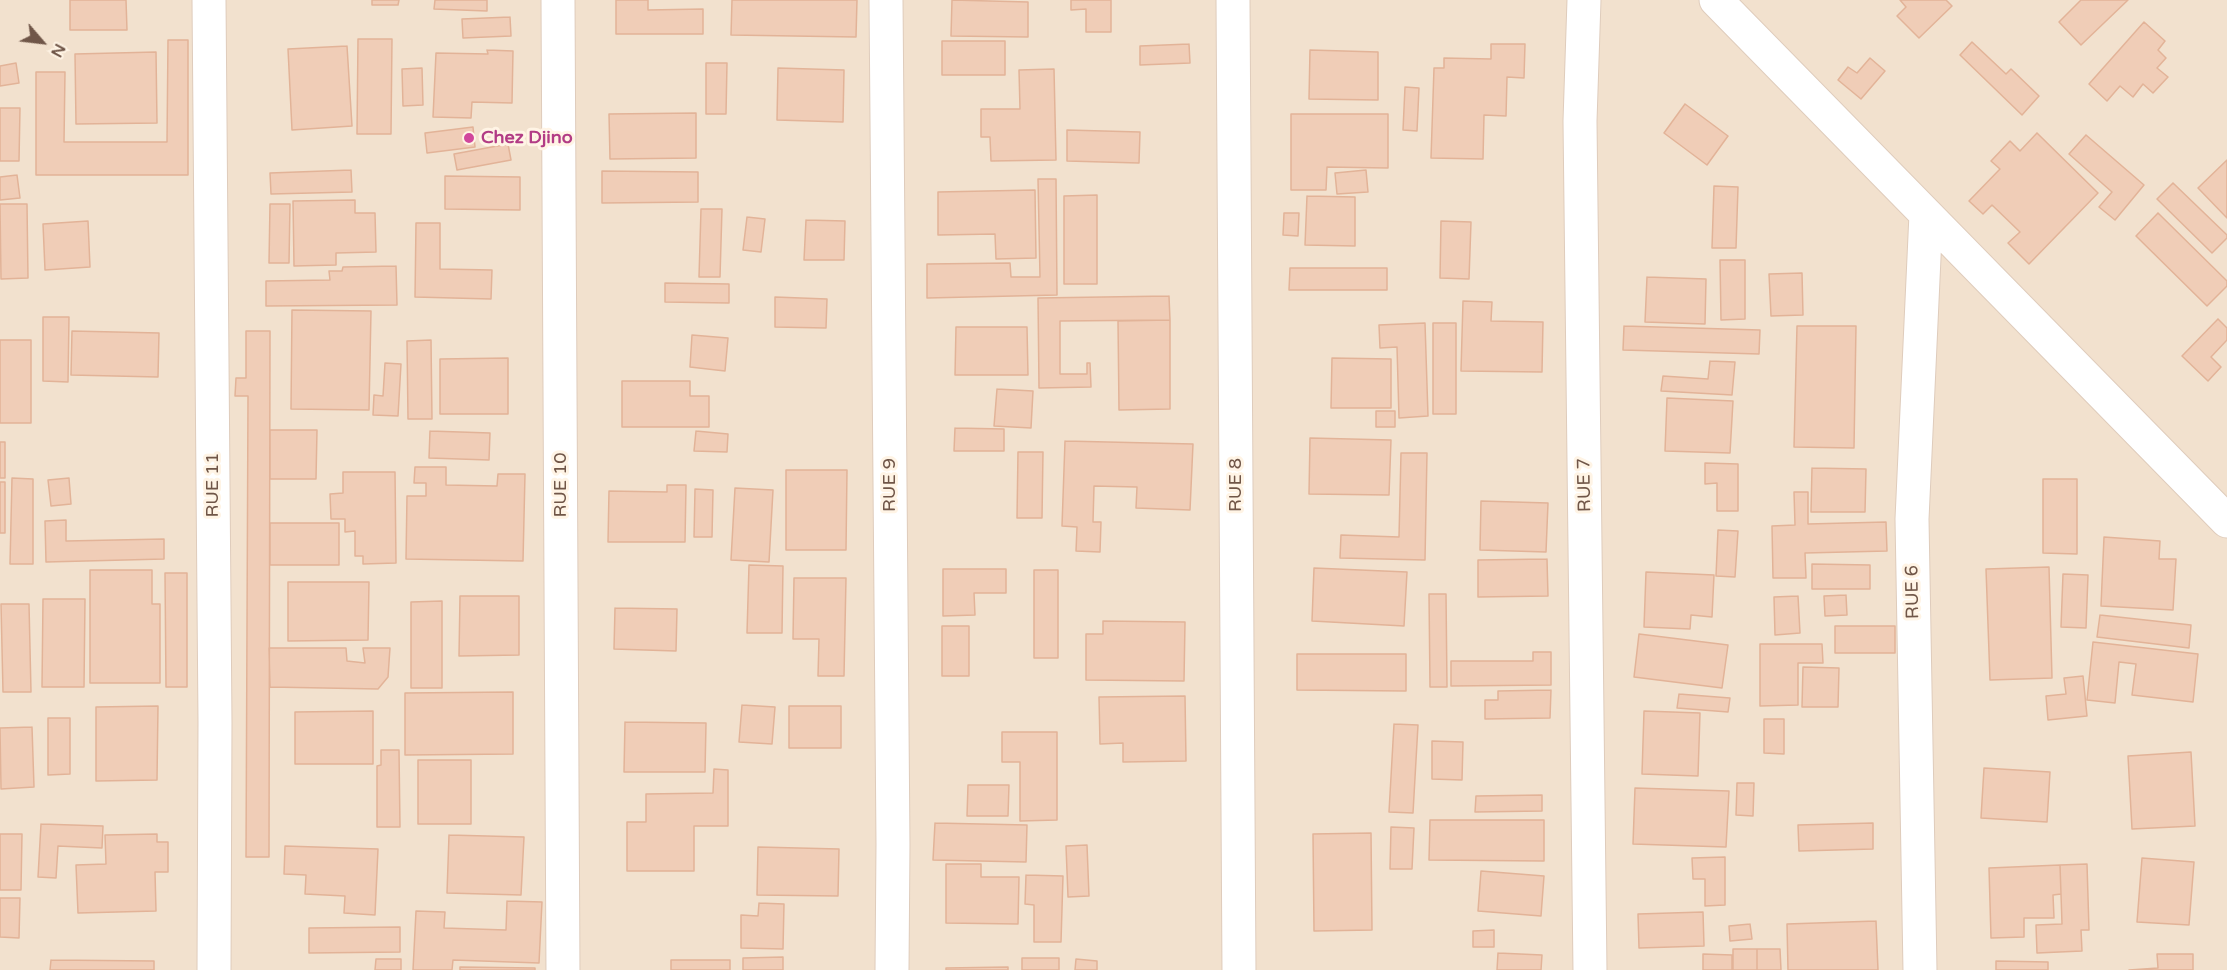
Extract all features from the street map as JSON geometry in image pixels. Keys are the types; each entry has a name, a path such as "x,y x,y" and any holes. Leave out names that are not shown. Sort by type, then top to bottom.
{"street":[{"name":"RUE 11","path":"209,0 215,722 214,970"},
{"name":"RUE 10","path":"558,0 563,970"},
{"name":"RUE 9","path":"886,0 892,970"},
{"name":"RUE 8","path":"1233,0 1239,970"},
{"name":"RUE 7","path":"1584,0 1580,122 1590,970"},
{"path":"1716,0 2227,521"},
{"name":"RUE 6","path":"1920,970 1912,519 1926,214"}],"shaded area":[{"path":"0,0 2227,0 2227,970 0,970"}],"building":[{"path":"70,0 126,0 127,30 70,30"},
{"path":"372,0 399,0 398,5 372,5"},
{"path":"435,0 487,0 487,11 434,9"},
{"path":"616,0 648,0 648,10 703,9 703,34 616,34"},
{"path":"732,0 857,0 856,37 731,35"},
{"path":"952,0 1028,2 1028,37 951,36"},
{"path":"1071,0 1111,0 1111,32 1086,32 1086,9 1071,10"},
{"path":"1900,0 1946,0 1952,6 1919,38 1897,16 1906,7"},
{"path":"2081,0 2128,0 2081,45 2059,22"},
{"path":"510,17 511,36 463,38 462,19"},
{"path":"2144,22 2165,41 2158,50 2166,58 2157,68 2168,77 2153,93 2143,84 2133,97 2120,86 2107,101 2089,84"},
{"path":"358,39 392,39 391,134 357,134"},
{"path":"168,40 188,40 188,175 36,175 36,72 65,72 64,142 167,142"},
{"path":"942,41 1005,41 1005,75 942,75"},
{"path":"1972,42 2006,74 2011,69 2039,96 2022,115 1960,55"},
{"path":"1189,44 1190,63 1140,65 1140,46"},
{"path":"1491,44 1525,44 1524,78 1507,77 1506,116 1484,115 1483,159 1431,158 1434,68 1444,68 1444,58 1491,59"},
{"path":"347,46 352,126 292,130 288,49"},
{"path":"487,50 513,51 512,103 472,102 471,118 433,117 436,53 488,54"},
{"path":"1310,50 1378,52 1378,100 1309,99"},
{"path":"156,52 157,123 76,124 75,54"},
{"path":"1870,58 1885,71 1861,99 1838,80 1848,67 1857,73"},
{"path":"16,63 19,83 0,86 0,66"},
{"path":"706,63 727,63 726,114 706,114"},
{"path":"422,68 423,105 403,106 402,69"},
{"path":"778,68 844,70 843,122 777,120"},
{"path":"1054,69 1056,160 991,161 990,137 981,137 981,109 1020,109 1019,70"},
{"path":"1405,87 1419,88 1417,131 1403,130"},
{"path":"1685,104 1728,136 1707,165 1664,133"},
{"path":"0,108 20,108 19,161 0,161"},
{"path":"696,113 696,158 610,159 609,114"},
{"path":"1291,114 1388,114 1388,168 1327,167 1326,190 1291,190"},
{"path":"473,127 475,147 427,153 425,133"},
{"path":"1067,130 1140,132 1139,163 1067,161"},
{"path":"2037,133 2098,193 2029,264 2008,243 2020,232 1992,205 1983,214 1969,201 2000,169 1991,161 2010,141 2020,151"},
{"path":"2086,135 2144,185 2115,220 2099,207 2112,192 2069,154"},
{"path":"508,144 511,160 457,170 454,154"},
{"path":"2227,160 2227,218 2198,188"},
{"path":"351,170 352,192 271,194 270,173"},
{"path":"1366,170 1368,192 1337,194 1335,173"},
{"path":"602,171 698,172 698,202 602,203"},
{"path":"17,175 20,198 0,200 0,177"},
{"path":"445,176 520,177 520,210 445,209"},
{"path":"1038,179 1056,179 1057,295 927,298 927,264 1010,263 1011,277 1040,277"},
{"path":"2173,183 2227,235 2227,238 2212,253 2157,199"},
{"path":"1714,186 1738,187 1736,248 1712,248"},
{"path":"1035,190 1036,258 996,259 995,234 938,235 938,192"},
{"path":"1097,195 1097,284 1064,284 1064,196"},
{"path":"1307,196 1355,197 1355,246 1305,245"},
{"path":"355,200 355,213 375,213 376,252 336,253 336,265 294,266 293,201"},
{"path":"0,204 27,204 28,278 1,279"},
{"path":"270,204 290,204 289,263 269,263"},
{"path":"701,209 722,209 720,277 699,277"},
{"path":"1284,213 1299,213 1298,236 1283,235"},
{"path":"2158,213 2227,281 2227,286 2207,306 2136,236"},
{"path":"747,217 765,219 761,252 743,250"},
{"path":"806,220 845,221 844,260 804,260"},
{"path":"88,221 90,267 45,270 43,224"},
{"path":"1441,221 1471,222 1469,279 1440,278"},
{"path":"416,223 440,223 440,269 492,270 491,299 415,297"},
{"path":"1720,260 1745,260 1745,319 1721,320"},
{"path":"396,266 397,305 266,306 266,281 330,280 329,271 342,271 343,267"},
{"path":"1290,268 1387,268 1387,290 1289,290"},
{"path":"1802,273 1803,315 1771,316 1769,274"},
{"path":"1647,277 1706,279 1705,324 1645,322"},
{"path":"665,283 729,284 729,303 665,302"},
{"path":"1169,296 1170,320 1060,321 1060,374 1087,374 1087,363 1090,363 1091,387 1039,388 1038,298"},
{"path":"775,297 827,299 826,328 775,327"},
{"path":"1463,301 1492,302 1491,321 1543,322 1542,372 1461,371"},
{"path":"292,310 371,311 369,410 291,409"},
{"path":"43,317 69,317 68,382 43,381"},
{"path":"2218,319 2227,328 2227,340 2211,357 2221,367 2208,381 2182,356"},
{"path":"1170,320 1170,409 1119,410 1118,321"},
{"path":"1425,323 1428,416 1399,418 1397,347 1380,348 1379,325"},
{"path":"1433,323 1456,323 1456,414 1433,414"},
{"path":"1624,326 1760,330 1759,354 1623,350"},
{"path":"1797,326 1856,326 1854,448 1794,447"},
{"path":"956,327 1027,327 1028,375 955,375"},
{"path":"72,331 159,333 158,377 71,375"},
{"path":"246,331 270,331 269,857 246,857 248,396 235,396 236,378 246,378"},
{"path":"692,335 728,338 725,371 690,367"},
{"path":"0,340 31,340 31,423 0,423"},
{"path":"431,340 432,419 408,419 407,341"},
{"path":"508,358 508,414 440,414 440,359"},
{"path":"1332,358 1391,359 1391,408 1331,408"},
{"path":"1710,361 1735,362 1732,395 1661,391 1663,376 1708,379"},
{"path":"385,363 401,364 398,416 373,415 374,395 383,396"},
{"path":"622,381 690,381 690,396 709,396 709,427 622,427"},
{"path":"997,389 1033,391 1031,428 994,426"},
{"path":"1667,398 1733,401 1730,453 1665,451"},
{"path":"1376,411 1395,411 1395,427 1376,427"},
{"path":"955,428 1004,429 1004,451 954,451"},
{"path":"270,430 317,430 316,479 270,479"},
{"path":"430,431 490,433 489,460 429,458"},
{"path":"696,431 728,434 727,452 694,451"},
{"path":"1310,438 1391,440 1389,495 1309,494"},
{"path":"1065,441 1193,444 1190,510 1136,508 1137,487 1094,486 1093,522 1101,522 1100,552 1076,551 1077,527 1062,526"},
{"path":"0,442 5,442 5,478 0,478"},
{"path":"1018,452 1043,452 1042,518 1017,518"},
{"path":"1401,453 1427,453 1425,560 1340,558 1341,535 1399,537"},
{"path":"1705,463 1738,464 1738,511 1717,511 1717,483 1705,484"},
{"path":"415,467 446,467 446,485 497,486 498,474 525,474 523,561 406,559 407,496 426,496 426,483 414,483"},
{"path":"1812,468 1866,469 1865,512 1811,512"},
{"path":"786,470 847,470 846,550 786,550"},
{"path":"343,472 395,472 396,563 363,564 363,556 355,556 355,531 345,532 345,519 331,519 330,494 343,493"},
{"path":"12,478 33,479 33,564 10,564"},
{"path":"69,478 71,504 51,506 48,480"},
{"path":"2043,479 2077,479 2077,554 2043,553"},
{"path":"0,482 5,482 5,533 0,533"},
{"path":"667,485 686,485 685,542 608,542 609,491 667,492"},
{"path":"735,488 773,490 769,562 731,560"},
{"path":"695,489 713,490 712,537 694,537"},
{"path":"1794,492 1808,492 1808,524 1886,522 1887,551 1805,553 1806,578 1773,578 1772,526 1795,525"},
{"path":"1481,501 1548,503 1546,552 1480,550"},
{"path":"66,520 66,541 164,539 164,559 46,562 45,521"},
{"path":"270,523 339,523 339,565 270,565"},
{"path":"1718,530 1738,531 1735,577 1716,576"},
{"path":"2104,537 2160,541 2159,559 2176,559 2173,610 2101,606"},
{"path":"1547,559 1548,596 1478,597 1478,560"},
{"path":"1812,564 1870,565 1870,589 1812,589"},
{"path":"749,565 783,566 782,633 747,633"},
{"path":"2049,567 2052,678 1990,680 1986,569"},
{"path":"1314,568 1407,572 1404,626 1312,621"},
{"path":"943,569 1006,569 1006,593 974,593 975,615 943,616"},
{"path":"90,570 152,570 152,604 160,604 160,683 90,683"},
{"path":"1034,570 1058,570 1058,658 1034,658"},
{"path":"1646,572 1714,575 1712,617 1691,615 1690,629 1644,627"},
{"path":"165,573 187,573 187,687 166,687"},
{"path":"2063,574 2088,575 2086,628 2061,627"},
{"path":"794,578 846,578 844,676 818,676 819,639 793,639"},
{"path":"288,582 369,582 368,640 288,641"},
{"path":"1429,594 1446,594 1447,687 1430,687"},
{"path":"1846,595 1847,615 1825,616 1824,596"},
{"path":"460,596 519,596 519,655 459,656"},
{"path":"1798,596 1800,633 1775,635 1774,597"},
{"path":"43,599 85,599 84,687 42,687"},
{"path":"442,601 442,688 411,688 411,602"},
{"path":"1,604 29,604 31,692 3,692"},
{"path":"615,608 677,609 676,651 614,649"},
{"path":"2100,615 2191,625 2189,648 2097,637"},
{"path":"1103,621 1185,622 1184,681 1086,680 1086,634 1103,634"},
{"path":"942,626 969,626 969,676 942,676"},
{"path":"1835,626 1895,626 1895,653 1835,653"},
{"path":"1639,634 1728,645 1722,688 1634,677"},
{"path":"2093,642 2198,654 2193,702 2132,695 2136,664 2119,662 2115,703 2087,700"},
{"path":"1760,644 1822,644 1823,663 1798,663 1798,705 1760,706"},
{"path":"269,648 346,648 347,661 365,663 363,648 390,648 388,677 378,689 270,687"},
{"path":"1533,652 1551,652 1551,685 1451,686 1451,661 1533,661"},
{"path":"1297,654 1406,654 1406,691 1297,690"},
{"path":"1803,667 1839,668 1838,707 1802,707"},
{"path":"2083,676 2087,716 2048,720 2046,696 2066,694 2064,678"},
{"path":"1551,690 1550,718 1485,719 1485,700 1498,700 1498,691"},
{"path":"513,692 513,754 405,755 405,693"},
{"path":"1679,694 1730,698 1728,712 1677,708"},
{"path":"1185,696 1186,761 1123,762 1123,743 1100,744 1099,697"},
{"path":"742,705 775,707 772,744 739,742"},
{"path":"158,706 157,780 96,781 96,707"},
{"path":"789,706 841,706 841,748 789,748"},
{"path":"373,711 373,764 295,764 295,712"},
{"path":"1644,711 1700,713 1698,776 1642,774"},
{"path":"48,718 70,718 70,774 48,775"},
{"path":"1764,719 1784,719 1784,754 1764,753"},
{"path":"625,722 706,723 705,772 624,772"},
{"path":"1394,724 1418,725 1413,813 1389,812"},
{"path":"32,727 34,787 1,789 0,728"},
{"path":"1002,732 1057,732 1057,820 1020,821 1020,762 1002,762"},
{"path":"1432,741 1463,742 1462,780 1432,779"},
{"path":"381,750 399,750 400,827 377,827 377,766 381,765"},
{"path":"2191,752 2195,826 2132,829 2128,756"},
{"path":"418,760 471,760 471,824 418,824"},
{"path":"1984,768 2050,772 2047,822 1981,818"},
{"path":"714,769 728,770 728,826 694,826 694,871 627,871 627,822 646,822 646,794 713,793"},
{"path":"1737,783 1754,783 1753,816 1736,815"},
{"path":"968,785 1009,785 1008,816 967,816"},
{"path":"1635,788 1729,791 1726,847 1633,844"},
{"path":"1542,795 1542,811 1475,812 1476,796"},
{"path":"1430,820 1544,820 1544,861 1429,860"},
{"path":"935,823 1027,825 1026,862 933,860"},
{"path":"1873,823 1873,849 1799,851 1798,825"},
{"path":"41,824 103,826 102,848 58,846 56,878 38,877"},
{"path":"1391,827 1414,828 1412,869 1390,869"},
{"path":"1371,833 1372,930 1314,931 1313,834"},
{"path":"0,834 22,834 21,890 0,890"},
{"path":"157,834 157,842 168,842 168,872 155,872 156,911 78,913 76,865 106,864 105,835"},
{"path":"449,835 524,837 521,895 447,893"},
{"path":"1087,845 1089,896 1068,897 1066,846"},
{"path":"285,846 378,849 375,915 344,913 345,896 305,894 306,875 284,874"},
{"path":"758,847 839,849 838,896 757,895"},
{"path":"1725,857 1725,905 1705,906 1705,879 1693,879 1692,858"},
{"path":"2142,858 2194,862 2189,925 2137,922"},
{"path":"946,864 981,864 981,877 1019,877 1018,924 946,923"},
{"path":"2087,864 2089,930 2081,930 2082,951 2037,953 2036,925 2062,924 2060,865"},
{"path":"2060,865 2061,894 2053,895 2054,918 2024,918 2024,937 1991,938 1989,868"},
{"path":"1481,871 1544,876 1541,916 1478,911"},
{"path":"1026,875 1063,876 1061,942 1034,942 1034,905 1025,904"},
{"path":"0,898 20,898 19,938 0,937"},
{"path":"507,901 542,902 539,963 453,960 452,970 413,970 416,911 445,912 444,928 506,930"},
{"path":"759,903 784,904 783,949 741,948 741,915 758,916"},
{"path":"1703,912 1704,946 1639,948 1638,914"},
{"path":"1876,921 1878,970 1788,970 1787,924"},
{"path":"1750,924 1752,939 1730,941 1729,926"},
{"path":"400,927 400,952 309,953 309,928"},
{"path":"1494,930 1494,947 1473,947 1473,931"},
{"path":"1733,949 1757,949 1757,970 1733,970"},
{"path":"1757,949 1780,949 1781,970 1757,970"},
{"path":"1498,953 1542,955 1541,970 1497,970"},
{"path":"1703,954 1732,955 1732,970 1703,970"},
{"path":"2157,954 2193,954 2193,970 2129,970 2158,968"},
{"path":"783,957 783,970 743,970 743,958"},
{"path":"1022,958 1059,958 1059,970 1022,970"},
{"path":"376,959 401,959 401,970 375,970"},
{"path":"1076,959 1097,961 1097,970 1075,970"},
{"path":"51,960 154,961 154,970 50,970"},
{"path":"671,960 730,960 730,970 671,970"},
{"path":"1996,961 2048,962 2048,970 1996,970"},
{"path":"460,967 535,968 535,970 460,970"},
{"path":"1008,967 1008,970 946,970 946,968"}],"place":[{"name":"Chez Djino","path":"469,138"}]}
